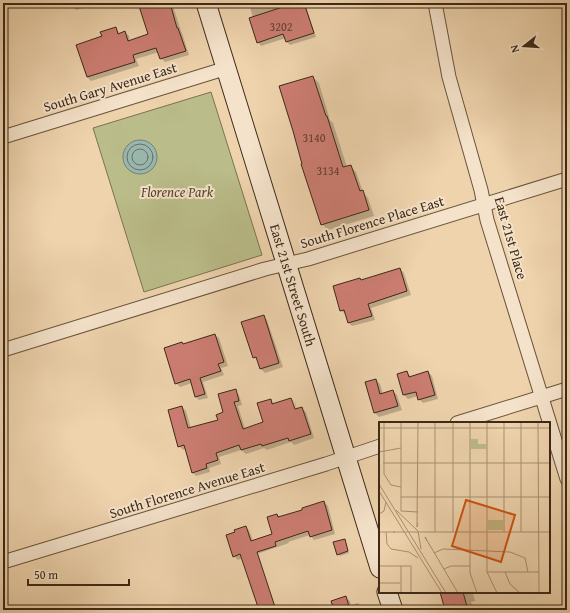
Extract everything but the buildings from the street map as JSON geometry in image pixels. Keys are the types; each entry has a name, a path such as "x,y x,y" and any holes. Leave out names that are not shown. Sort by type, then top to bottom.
{"main road":[{"name":"East 21st Street South","path":"206,3 379,565"},
{"path":"387,593 393,610"}],"street":[{"name":"East 21st Place","path":"435,3 449,77 481,190 487,220 550,422"},
{"name":"South Gary Avenue East","path":"3,137 227,68"},
{"name":"South Florence Place East","path":"3,350 265,269 315,257 567,179"},
{"path":"460,422 567,389"},
{"name":"East 21st Place","path":"550,423 567,479"},
{"name":"South Florence Avenue East","path":"3,562 379,446"}],"green space":[{"name":"Florence Park","path":"211,92 262,255 144,292 93,128"}],"water":[{"path":"137,140 143,140 152,145 156,151 156,163 152,169 143,174 137,174 128,169 123,160 123,154 128,145"}]}
